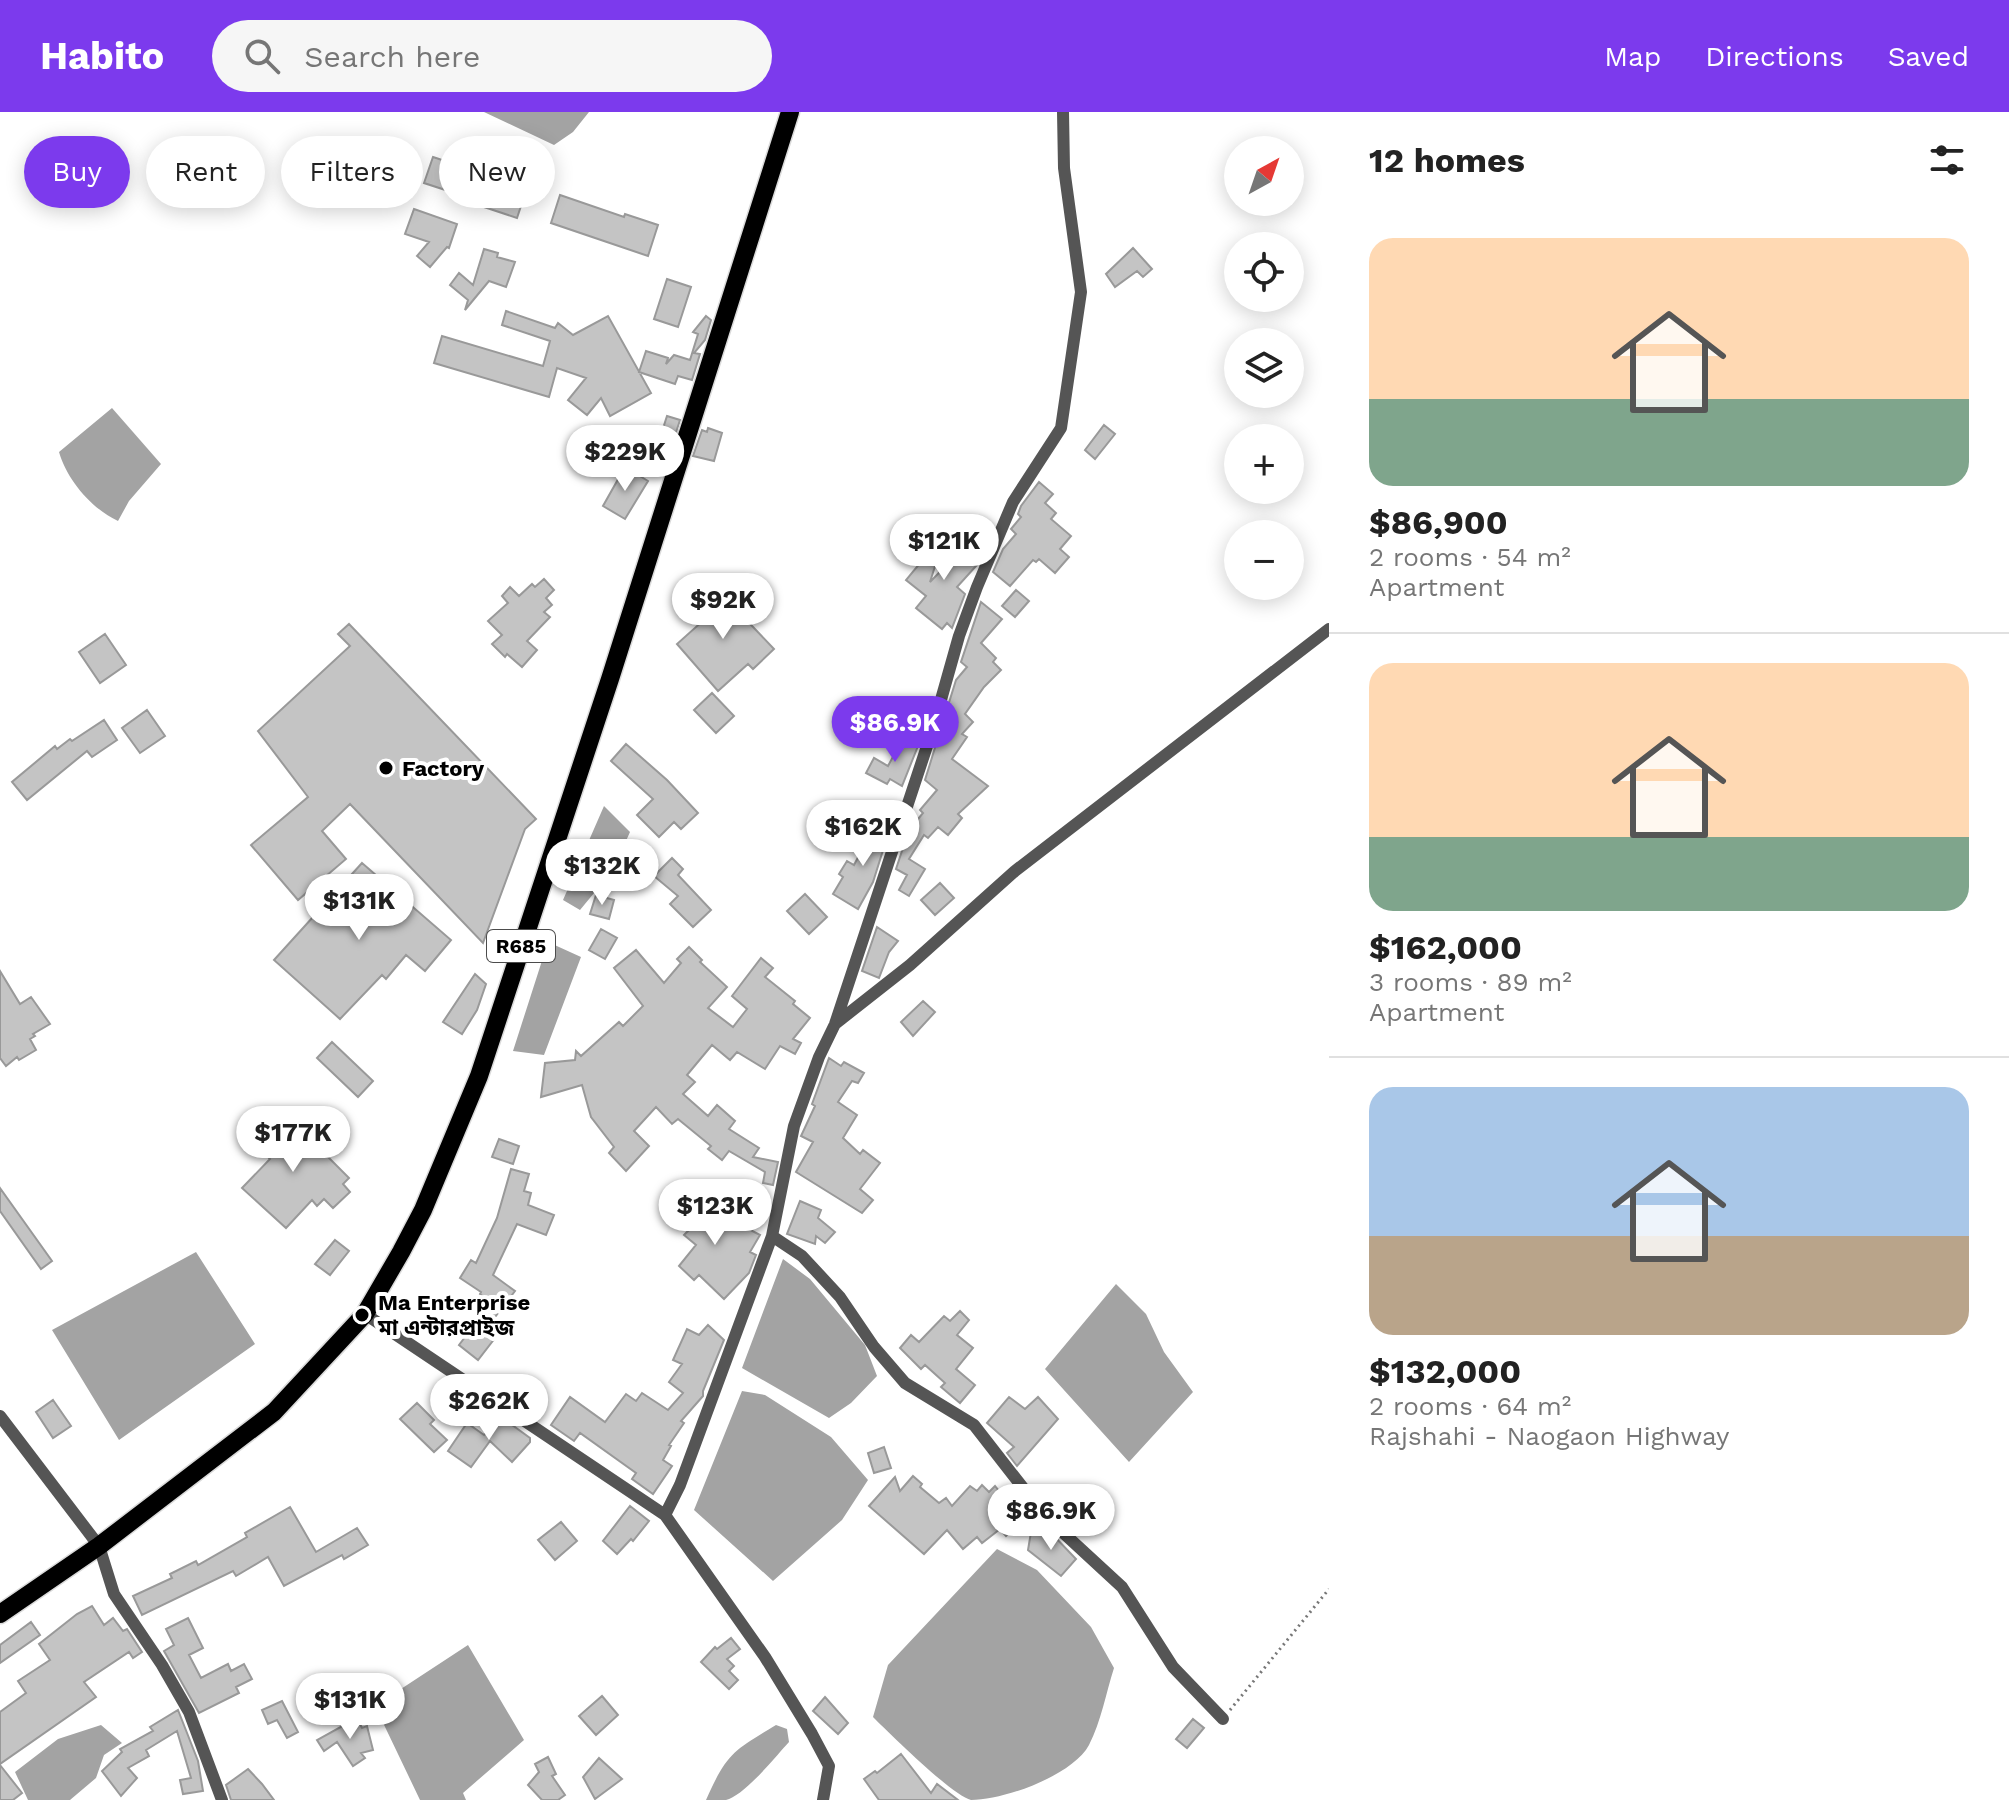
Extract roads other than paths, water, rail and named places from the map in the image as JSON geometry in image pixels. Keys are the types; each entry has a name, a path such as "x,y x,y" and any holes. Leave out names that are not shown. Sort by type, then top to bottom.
{"main road":[{"name":"R685","path":"0,1614 99,1546 274,1412 365,1314 423,1210 479,1076 610,679 790,112"}],"street":[{"path":"665,1515 680,1485 772,1236 794,1126 819,1057 835,1024 933,728 959,636 1013,502 1061,428 1081,292 1064,168 1063,112"},
{"path":"835,1024 910,965 1015,871 1329,629"},
{"path":"772,1236 802,1256 840,1297 874,1347 905,1383 974,1425 1045,1516 1122,1587 1173,1667 1223,1719"},
{"path":"365,1314 665,1515 765,1657 812,1734 829,1766 823,1800"},
{"path":"0,1416 99,1546 114,1594 162,1665 189,1712 222,1800"}],"place":[{"name":"Factory","path":"386,768"},
{"name":"Ma Enterprise মা এন্টারপ্রাইজ","path":"362,1315"}]}
